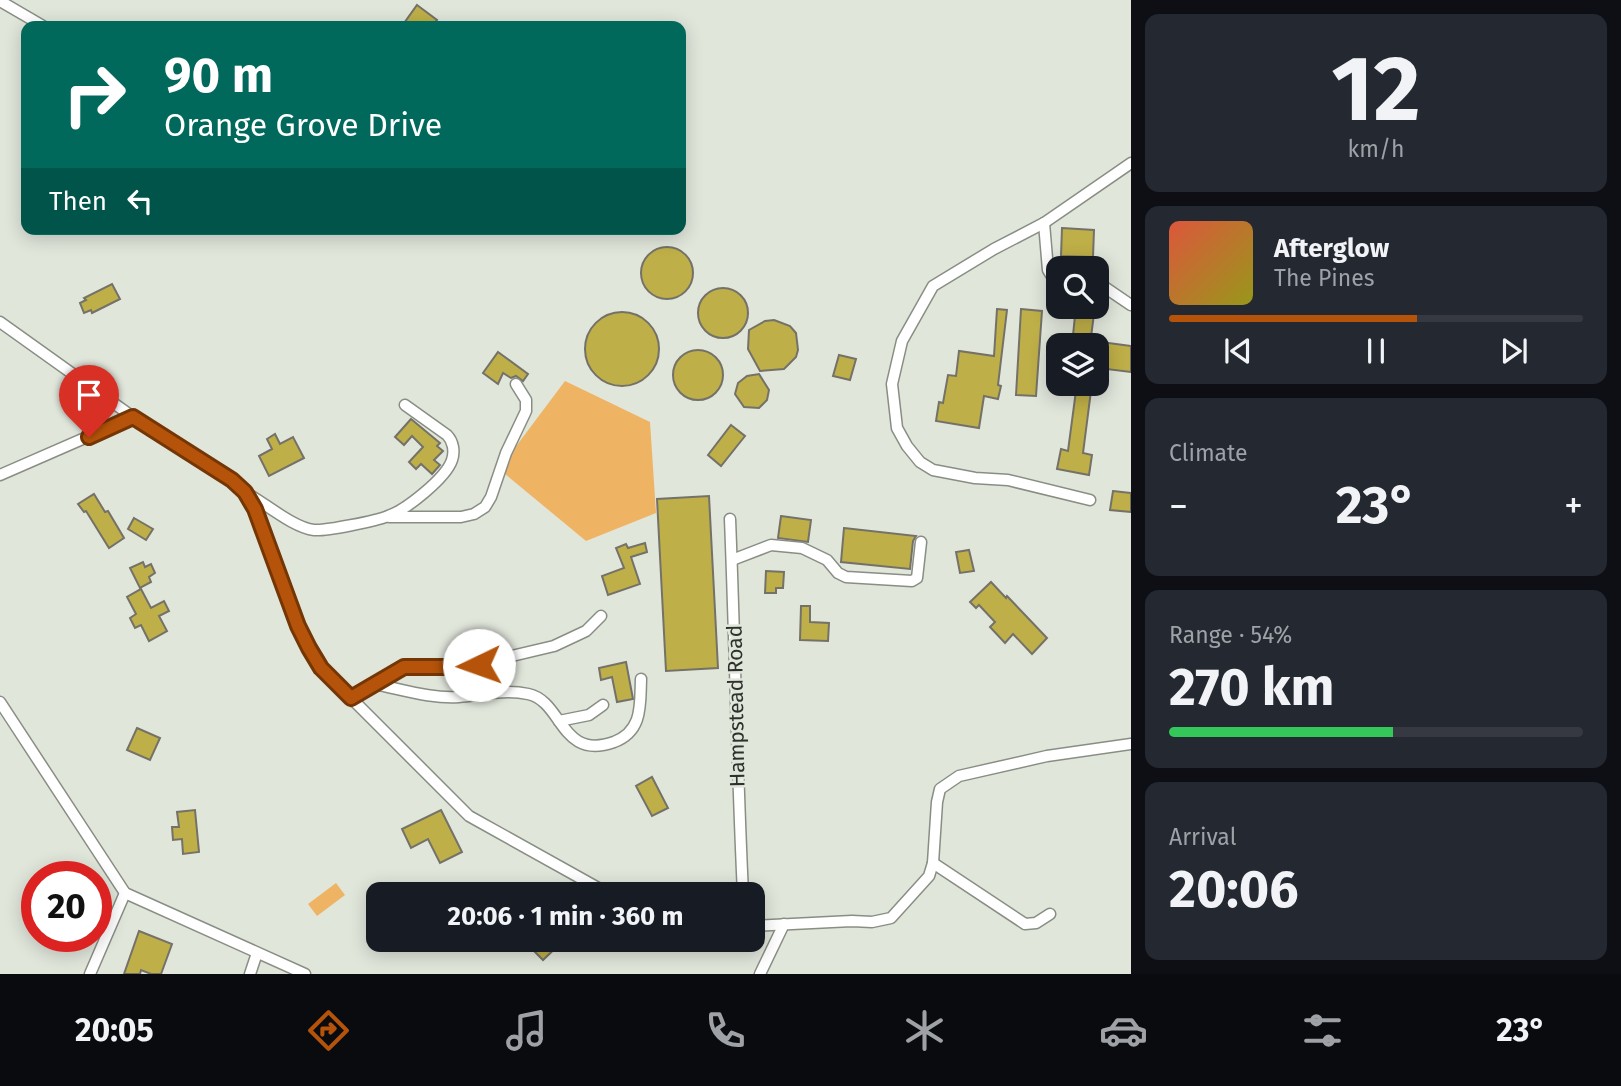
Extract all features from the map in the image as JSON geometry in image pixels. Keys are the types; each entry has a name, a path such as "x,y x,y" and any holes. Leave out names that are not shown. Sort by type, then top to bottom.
{"street":[{"path":"0,1 34,21"},
{"path":"1090,500 1008,480 975,478 933,470 920,462 906,446 897,428 892,384 902,341 933,286 1002,244 1044,223 1131,163"},
{"path":"1044,223 1047,256"},
{"path":"1109,290 1131,305"},
{"path":"0,322 133,417 232,480 245,492 311,530 387,517 461,517 485,507 526,411 526,400 516,384"},
{"path":"387,517 412,503 452,461 451,439 405,405"},
{"path":"0,475 133,417"},
{"path":"245,492 255,509 298,626 321,668 469,816 587,882"},
{"name":"Hampstead Road","path":"730,519 737,699 736,760 742,882"},
{"path":"732,560 771,545 802,548 827,560 845,577 912,581 917,578 921,542"},
{"path":"351,698 404,667 465,667 554,646 586,631 601,616"},
{"path":"374,684 440,697 501,692 526,693 541,701 570,736 582,743 595,745 611,743 634,729 640,712 641,679"},
{"path":"0,702 125,894 305,974"},
{"path":"559,721 589,715 603,705"},
{"path":"765,925 884,921 891,918 925,881 933,863 937,802 940,789 947,782 958,776 1047,756 1131,744"},
{"path":"933,863 1026,924 1036,923 1050,914"},
{"path":"90,974 125,894"},
{"path":"760,974 784,924"},
{"path":"250,974 257,953"}],"shaded area":[{"path":"565,381 650,422 656,513 586,541 499,469"},
{"path":"336,883 345,895 317,916 308,904"}],"building":[{"path":"417,5 437,20 436,21 406,21"},
{"path":"1062,228 1094,230 1093,256 1061,256"},
{"path":"667,247 677,249 685,255 691,263 691,283 685,291 677,297 667,299 657,297 649,291 643,283 641,273 643,263 649,255 657,249"},
{"path":"112,284 120,299 92,313 91,310 84,313 80,303 86,300 84,298"},
{"path":"723,288 740,296 748,313 740,330 723,338 706,330 698,313 706,296"},
{"path":"997,309 1007,310 998,399 984,396 979,428 936,421 939,402 943,403 948,375 956,376 959,351 994,356"},
{"path":"1021,309 1042,311 1036,396 1016,395"},
{"path":"615,312 629,312 643,318 653,328 659,349 653,370 643,380 629,386 615,386 601,380 591,370 585,356 585,342 591,328 601,318"},
{"path":"1075,319 1093,319 1092,333 1073,333"},
{"path":"774,320 790,326 796,333 798,350 796,357 784,369 760,371 748,349 749,330 765,321"},
{"path":"1109,343 1131,346 1131,372 1109,369"},
{"path":"698,350 716,357 723,375 716,393 698,400 680,393 673,375 680,357"},
{"path":"498,352 528,374 523,381 503,373 498,384 483,373"},
{"path":"839,355 856,359 850,380 833,376"},
{"path":"759,374 769,390 767,400 759,408 744,407 735,394 738,383 747,376"},
{"path":"1075,396 1090,396 1083,453 1092,455 1089,475 1057,469 1061,449 1068,451"},
{"path":"411,419 440,443 437,446 443,451 434,460 440,465 432,474 421,464 416,469 409,462 423,447 412,436 404,445 395,437"},
{"path":"731,425 745,436 721,466 708,455"},
{"path":"275,434 280,444 293,437 304,458 269,476 259,456 272,449 267,439"},
{"path":"1113,491 1131,493 1131,512 1110,510"},
{"path":"94,494 124,538 109,548 86,511 78,504"},
{"path":"709,496 718,668 666,671 657,499"},
{"path":"781,516 811,520 808,542 778,538"},
{"path":"134,518 153,529 146,540 128,529"},
{"path":"844,528 916,536 910,569 841,562"},
{"path":"645,543 647,552 631,557 640,584 608,595 602,576 624,568 616,548 626,544 628,548"},
{"path":"969,550 974,571 960,573 956,552"},
{"path":"143,562 145,567 151,564 155,573 149,577 151,582 140,588 130,568"},
{"path":"766,571 784,572 783,588 776,588 776,593 765,593"},
{"path":"991,582 1047,638 1032,654 1013,634 1005,643 990,627 995,622 979,605 976,608 970,602"},
{"path":"141,589 151,608 164,601 169,611 159,616 167,631 149,641 141,625 135,628 130,618 136,614 127,597"},
{"path":"801,606 810,606 810,622 829,623 828,641 800,640"},
{"path":"626,662 633,699 617,702 612,677 601,680 599,668"},
{"path":"137,728 160,738 150,760 127,750"},
{"path":"652,777 668,808 652,816 636,786"},
{"path":"195,810 199,852 183,854 182,839 173,840 172,827 179,827 177,812"},
{"path":"441,810 462,852 440,863 428,839 411,848 402,829"},
{"path":"139,931 172,944 161,974 141,970 140,974 124,974"},
{"path":"535,952 551,952 543,960"}],"route":[{"path":"89,437 133,417 232,480 245,492 255,509 298,626 309,648 321,668 351,698 404,667 479,665"}]}
